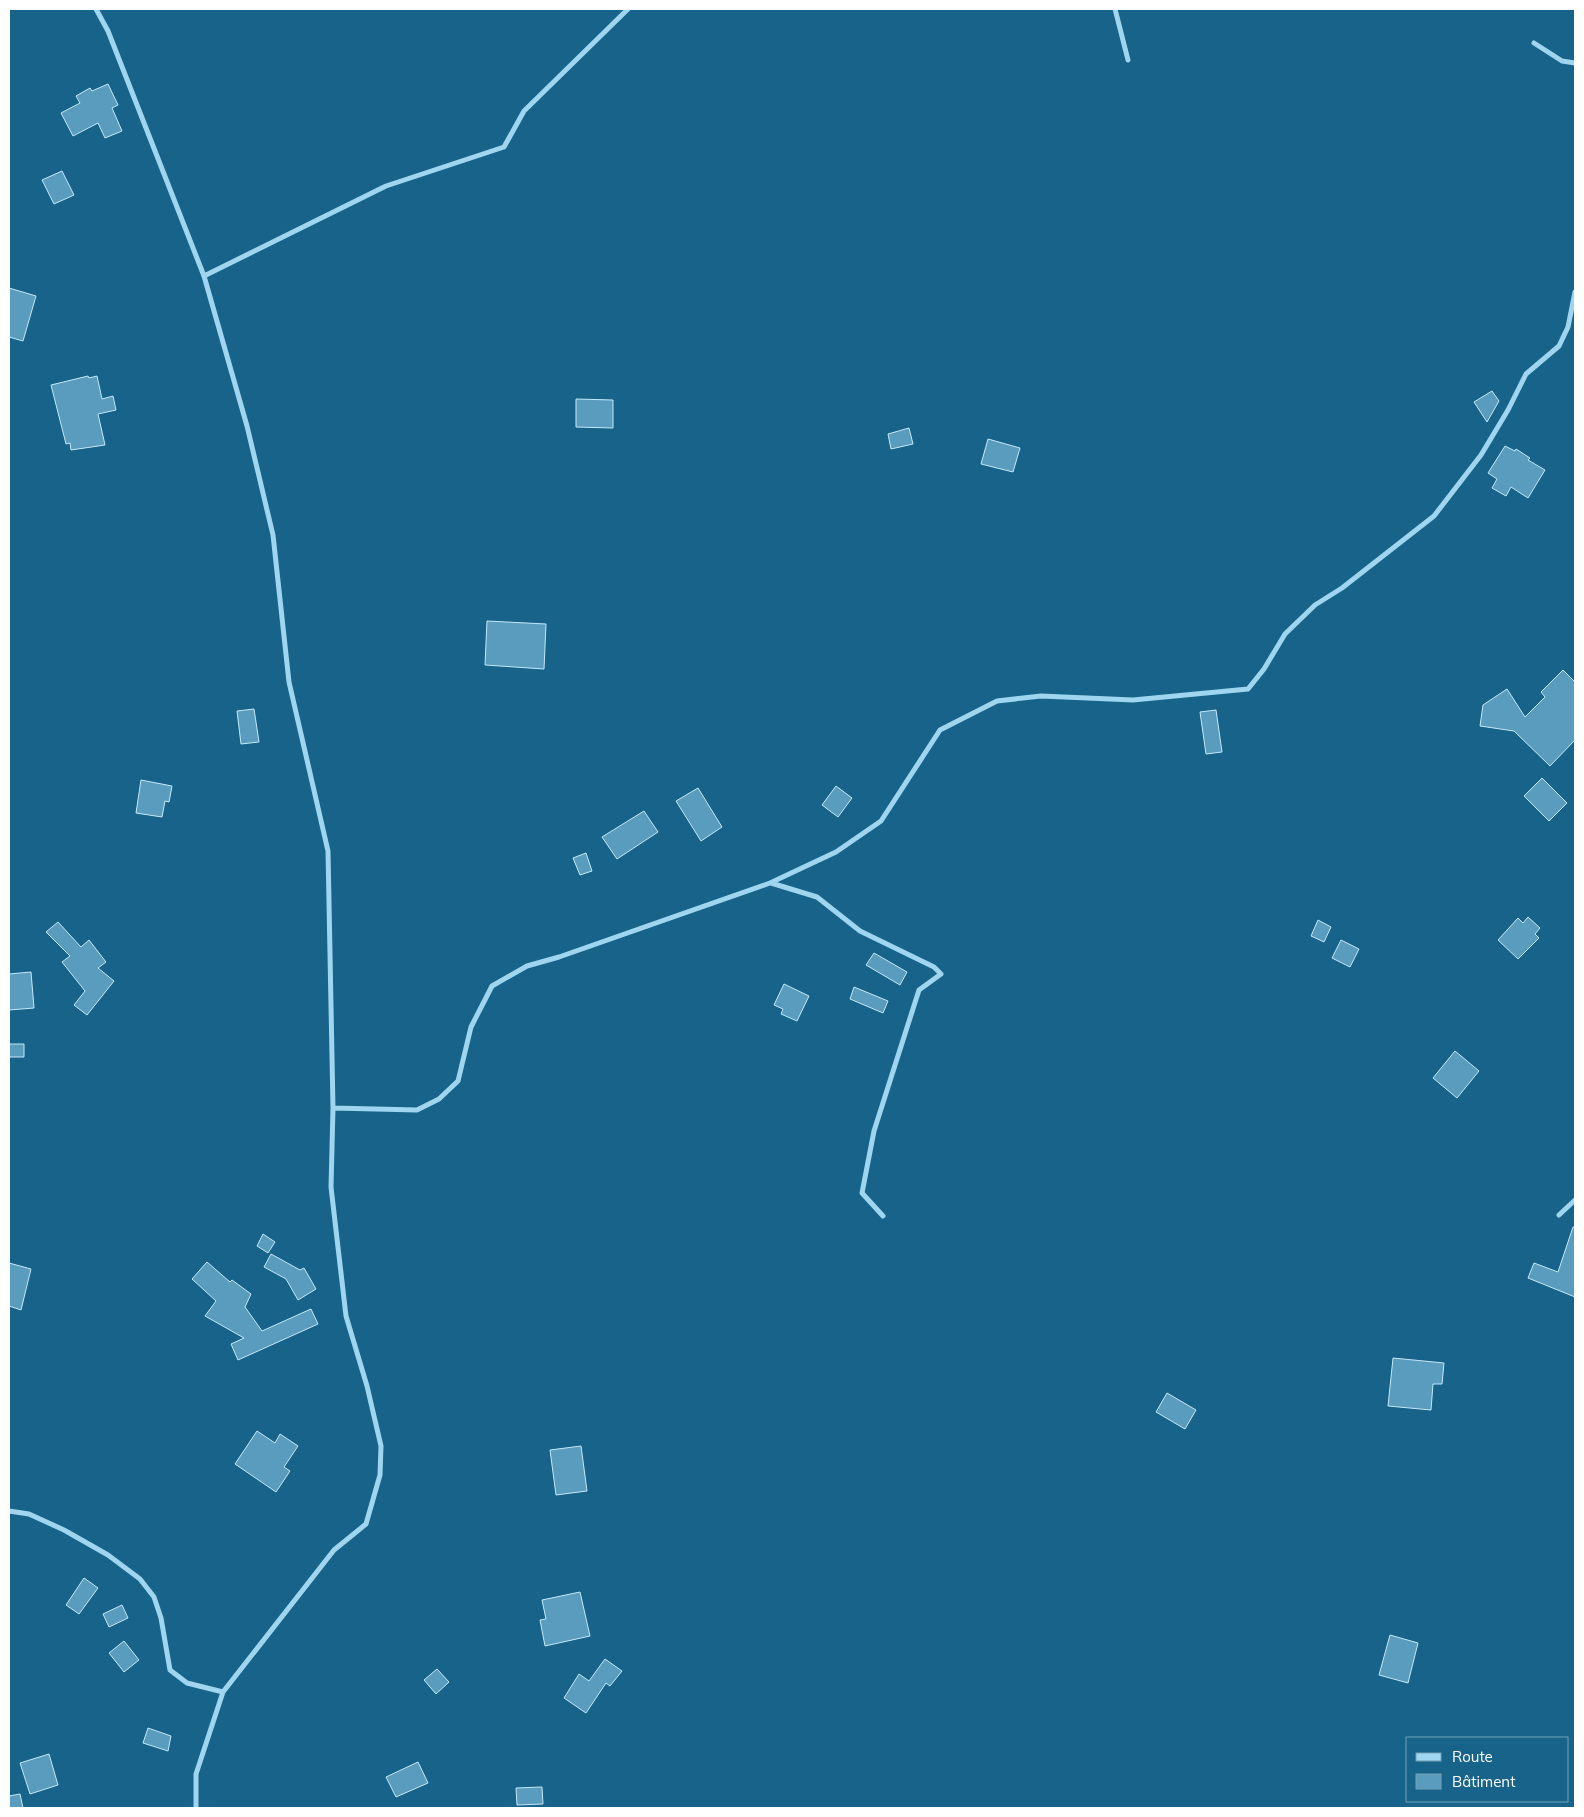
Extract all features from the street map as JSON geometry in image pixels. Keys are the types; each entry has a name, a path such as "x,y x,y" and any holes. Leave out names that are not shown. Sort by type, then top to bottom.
{"street":[{"path":"96,9 108,31 204,276 247,426 273,535 289,682 328,850 332,1108 331,1187 346,1316 367,1386 381,1446 380,1475 366,1524 334,1550 223,1692 196,1774 196,1808"},
{"path":"204,276 386,186 504,147 524,111 628,9"},
{"path":"1114,9 1128,60"},
{"path":"1534,43 1562,61 1575,63"},
{"path":"332,1108 417,1110 439,1099 458,1081 471,1026 492,986 527,966 770,883 836,852 881,821 940,730 997,701 1041,696 1133,700 1248,689 1264,669 1285,634 1314,605 1342,588 1434,516 1481,455 1508,410 1526,374 1558,346 1568,327 1575,292"},
{"path":"770,883 817,897 860,931 934,967 941,974 920,990 874,1131 862,1193 883,1216"},
{"path":"1559,1215 1575,1200"},
{"path":"9,1511 28,1514 64,1530 108,1555 140,1579 154,1597 161,1618 170,1670 187,1684 223,1692"}],"building":[{"path":"108,84 118,105 112,108 122,131 105,138 98,123 73,136 61,113 80,103 76,96 90,88 92,91"},
{"path":"62,171 74,195 54,204 42,180"},
{"path":"9,288 36,296 23,341 9,337"},
{"path":"88,376 89,378 97,376 102,399 113,396 116,410 98,414 105,445 71,450 70,443 66,444 51,385"},
{"path":"1492,391 1499,401 1487,422 1474,402"},
{"path":"576,399 613,400 613,428 576,427"},
{"path":"909,428 913,444 891,449 888,434"},
{"path":"988,439 1020,448 1013,472 981,464"},
{"path":"1505,446 1515,451 1516,449 1530,458 1528,460 1545,470 1528,498 1511,487 1506,496 1492,488 1497,479 1488,473"},
{"path":"487,621 546,624 544,669 485,665"},
{"path":"1563,670 1575,682 1575,740 1550,766 1514,731 1480,726 1483,705 1507,689 1525,717 1545,697 1541,692"},
{"path":"254,709 259,742 241,744 237,711"},
{"path":"1216,710 1222,752 1206,754 1200,712"},
{"path":"1542,778 1567,803 1549,821 1524,796"},
{"path":"141,780 172,786 169,802 165,801 162,817 136,813"},
{"path":"836,786 852,798 838,817 822,805"},
{"path":"698,788 722,827 701,841 676,801"},
{"path":"644,811 658,832 617,859 602,837"},
{"path":"586,853 592,871 580,875 573,858"},
{"path":"1528,917 1540,928 1535,934 1539,938 1518,959 1498,940 1518,918 1523,923"},
{"path":"1318,920 1331,927 1324,942 1311,936"},
{"path":"58,922 81,947 89,940 106,962 98,968 114,981 87,1015 74,1005 85,991 62,962 70,956 46,932"},
{"path":"1341,940 1359,949 1350,967 1332,958"},
{"path":"874,953 907,972 900,985 866,965"},
{"path":"31,972 34,1008 9,1010 9,974"},
{"path":"784,984 809,996 797,1021 781,1014 783,1009 774,1005"},
{"path":"854,987 888,1001 883,1013 850,999"},
{"path":"9,1044 24,1044 24,1057 9,1057"},
{"path":"1455,1051 1479,1071 1457,1098 1433,1078"},
{"path":"1573,1227 1575,1227 1575,1297 1528,1278 1534,1263 1558,1272"},
{"path":"263,1234 275,1242 268,1253 257,1246"},
{"path":"271,1254 300,1270 304,1268 316,1289 298,1300 286,1279 264,1267"},
{"path":"207,1262 230,1282 232,1280 251,1294 245,1307 262,1331 311,1309 318,1324 238,1360 231,1344 244,1338 205,1316 216,1301 192,1279"},
{"path":"9,1263 31,1269 21,1310 9,1306"},
{"path":"1393,1358 1444,1363 1442,1384 1433,1384 1431,1410 1388,1406"},
{"path":"1167,1393 1196,1410 1185,1429 1156,1412"},
{"path":"257,1431 275,1443 280,1434 298,1446 284,1467 290,1471 276,1492 235,1464"},
{"path":"581,1446 587,1491 556,1495 550,1450"},
{"path":"84,1578 98,1588 79,1614 66,1605"},
{"path":"580,1592 590,1636 545,1646 540,1620 546,1619 542,1600"},
{"path":"122,1605 128,1618 109,1627 103,1614"},
{"path":"1390,1635 1418,1643 1408,1683 1379,1675"},
{"path":"124,1641 139,1660 124,1672 109,1653"},
{"path":"605,1659 622,1671 610,1686 606,1683 586,1713 564,1698 579,1674 589,1681"},
{"path":"437,1669 449,1682 436,1694 424,1680"},
{"path":"148,1728 171,1736 168,1751 143,1743"},
{"path":"49,1754 58,1785 30,1794 20,1763"},
{"path":"418,1762 428,1783 396,1797 386,1777"},
{"path":"542,1787 543,1804 517,1805 516,1788"},
{"path":"20,1794 23,1808 9,1808 9,1796"}]}
